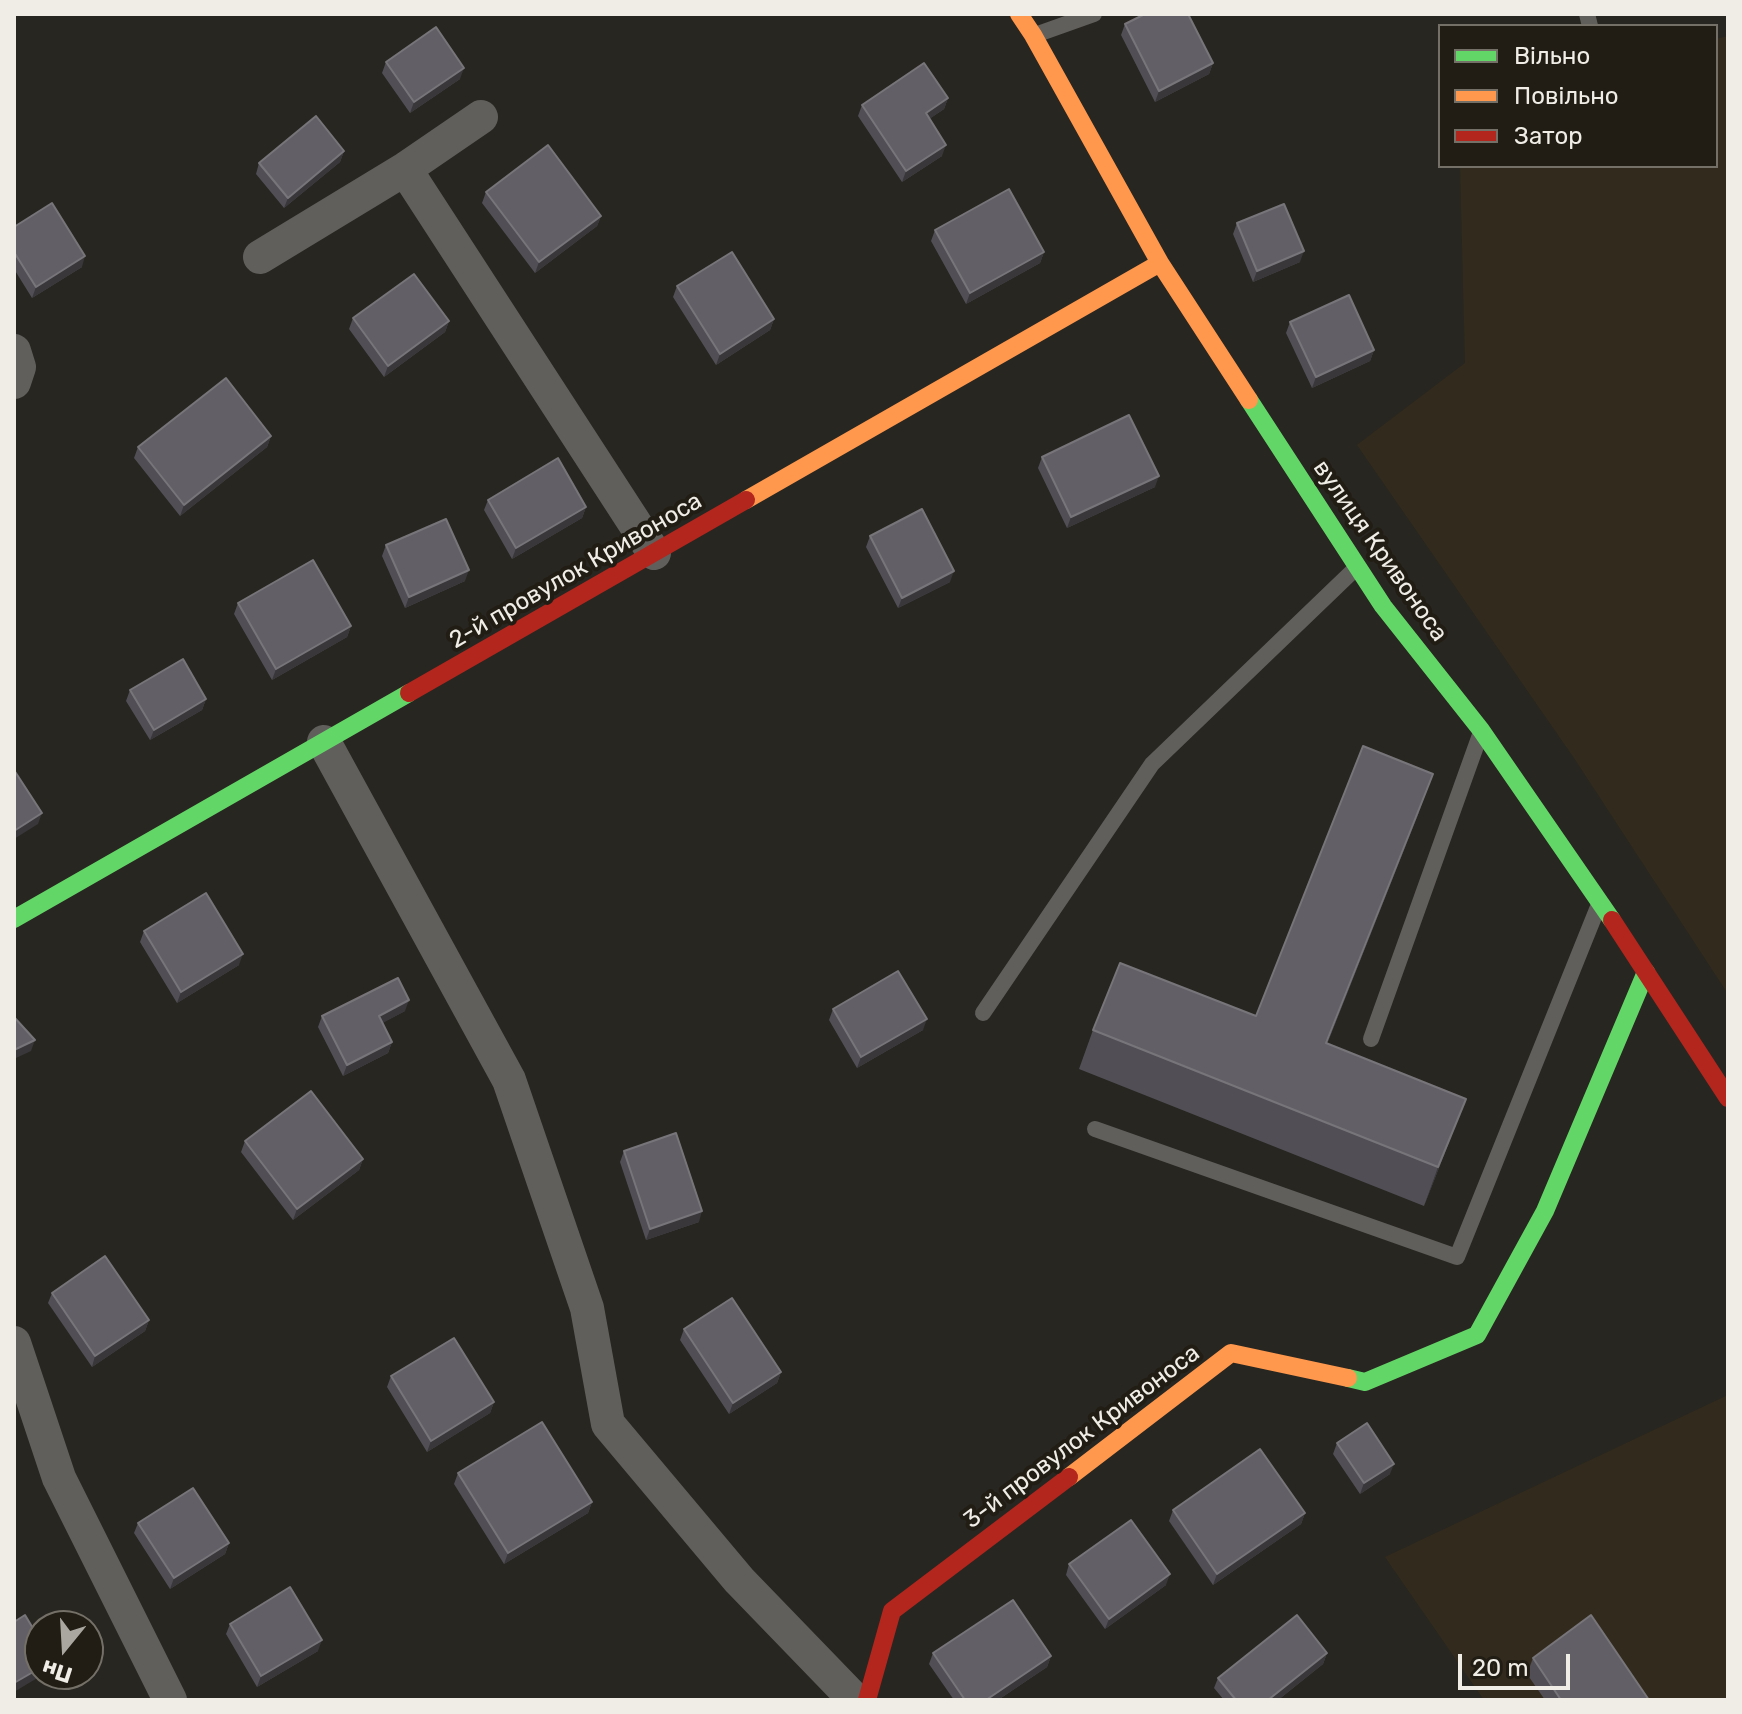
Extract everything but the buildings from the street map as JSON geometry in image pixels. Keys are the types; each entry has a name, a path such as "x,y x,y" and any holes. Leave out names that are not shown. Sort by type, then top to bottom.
{"street":[{"name":"вулиця Кривоноса","path":"1019,14 1160,263 1383,606 1481,730 1600,902 1728,1098"},
{"path":"260,257 405,169 481,117"},
{"path":"405,169 654,553"},
{"name":"2-й провулок Кривоноса","path":"14,919 1160,263"},
{"path":"14,351 19,367 14,382"},
{"path":"324,742 509,1080 587,1308 608,1424 739,1580 855,1700"},
{"name":"3-й провулок Кривоноса","path":"867,1700 892,1611 1231,1353 1365,1382 1477,1335 1545,1211 1646,972"},
{"path":"14,1343 59,1478 170,1700"}],"lane":[{"path":"1033,35 1094,14"},
{"path":"983,1013 1152,764 1358,567"},
{"path":"1371,1039 1481,730"},
{"path":"1095,1129 1457,1257 1600,902"}],"shaded area":[{"path":"1728,36 1728,994 1574,758 1357,445 1465,363 1460,168 1718,168 1718,38"},
{"path":"1728,1395 1728,1700 1484,1700 1385,1557"}],"traffic: fast":[{"path":"1249,400 1383,606 1481,730 1612,920"},
{"path":"14,919 409,693"},
{"path":"1348,1378 1365,1382 1477,1335 1545,1211 1646,972"}],"traffic: slow":[{"path":"1019,14 1160,263 1249,400"},
{"path":"746,500 1160,263"},
{"path":"1069,1477 1231,1353 1348,1378"}],"traffic: jam":[{"path":"409,693 746,500"},
{"path":"1612,920 1728,1098"},
{"path":"867,1700 892,1611 1069,1477"}]}
